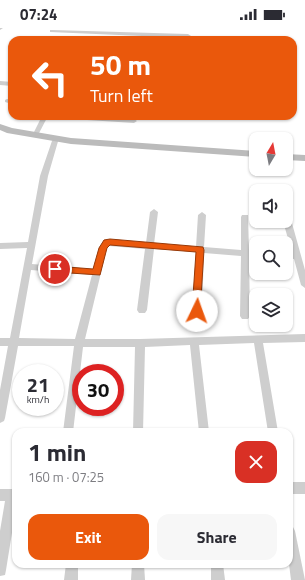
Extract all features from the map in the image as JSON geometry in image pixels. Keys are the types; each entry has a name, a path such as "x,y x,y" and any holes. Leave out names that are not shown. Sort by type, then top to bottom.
{"street":[{"path":"123,34 124,28"},
{"path":"52,31 146,36"},
{"path":"36,134 43,120"},
{"path":"128,120 134,121"},
{"path":"0,128 71,141 249,154"},
{"path":"36,134 72,134 249,147"},
{"path":"0,418 44,176 56,138"},
{"path":"293,149 305,150"},
{"path":"293,157 305,158"},
{"path":"142,310 154,212"},
{"path":"197,311 202,215"},
{"path":"245,217 245,316"},
{"path":"289,228 297,256 303,267 305,285"},
{"path":"68,428 79,343 103,248 106,242 249,253"},
{"path":"0,246 32,245"},
{"path":"28,267 97,272"},
{"path":"0,342 140,343 305,338"},
{"path":"258,339 272,428"},
{"path":"194,341 204,428"},
{"path":"138,428 140,343"},
{"path":"293,488 305,488"},
{"path":"0,570 9,495"},
{"path":"293,553 298,580"},
{"path":"71,580 72,568"},
{"path":"138,568 138,580"},
{"path":"217,568 218,580"}],"route":[{"path":"55,269 97,272 106,242 200,250 197,311"}]}
